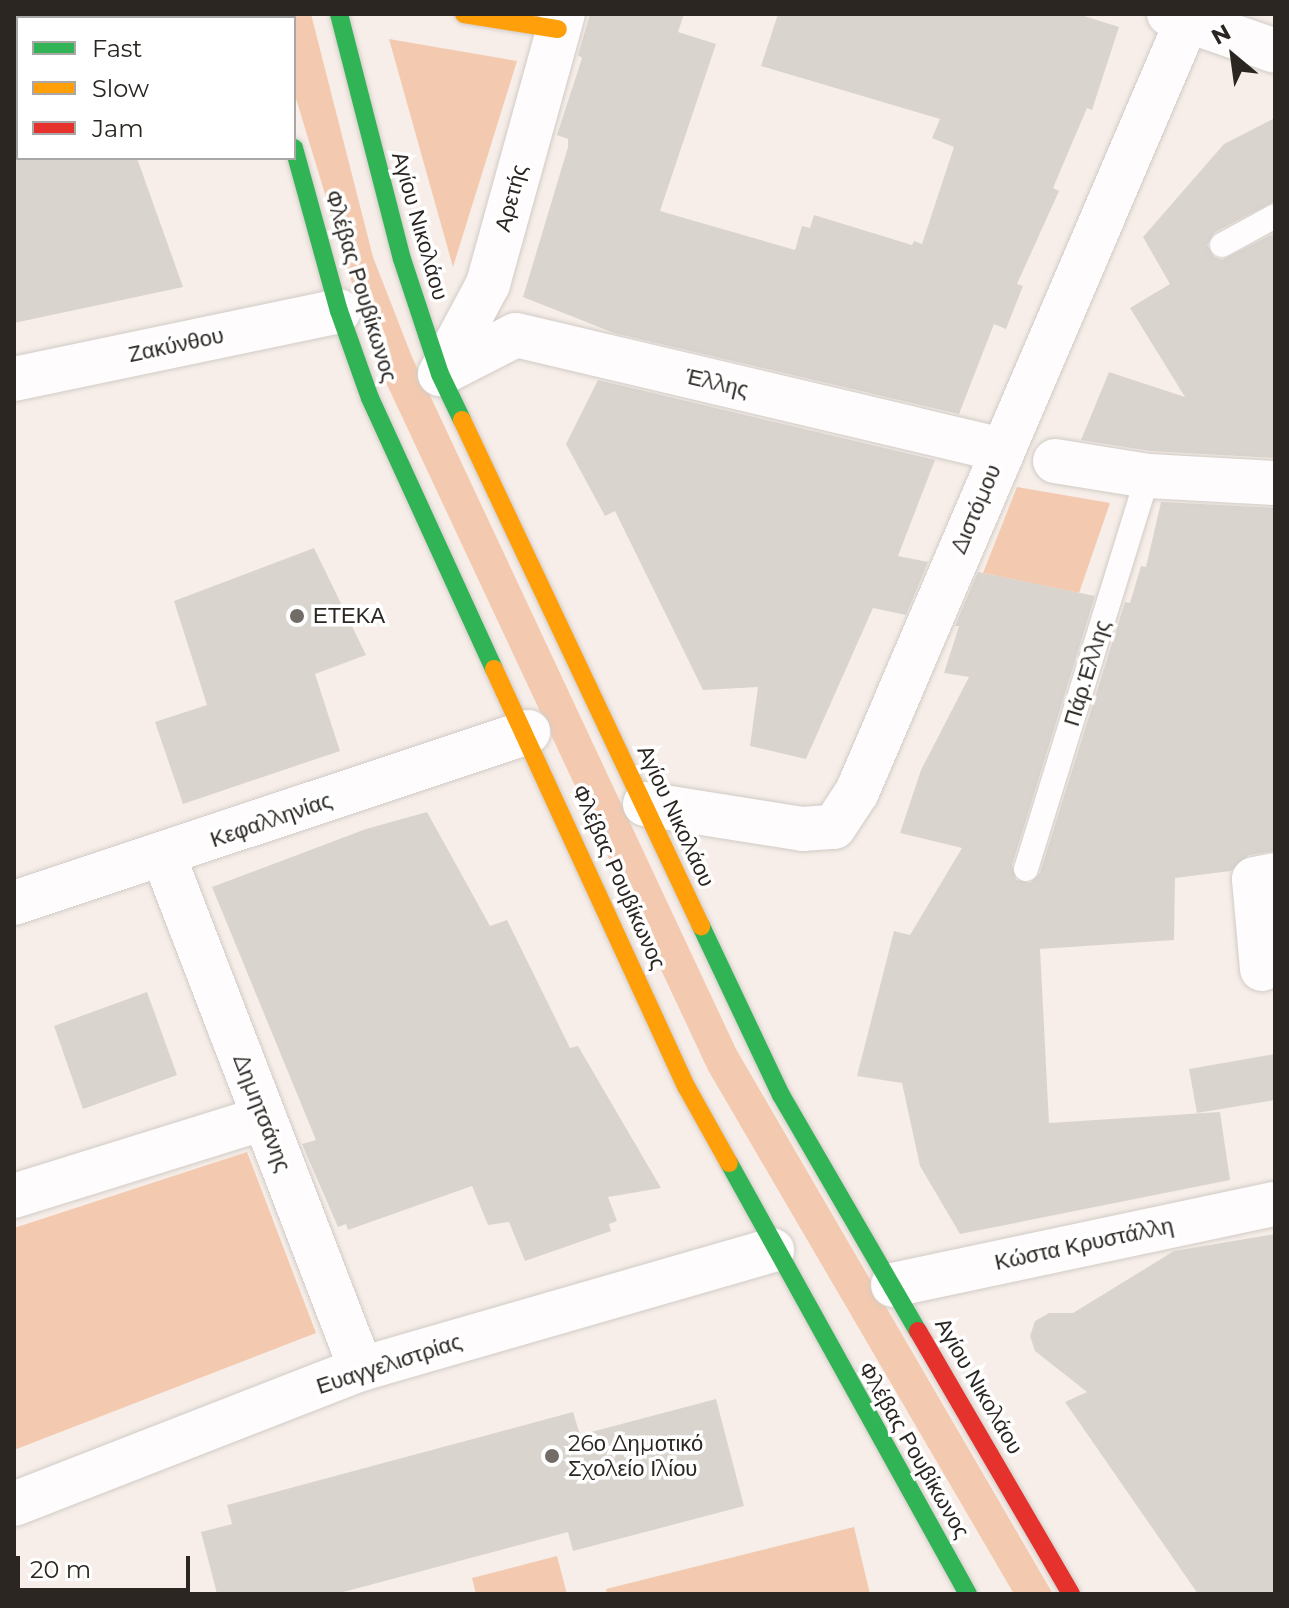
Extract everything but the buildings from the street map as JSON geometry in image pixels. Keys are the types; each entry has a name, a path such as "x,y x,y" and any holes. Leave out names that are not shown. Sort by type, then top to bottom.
{"street":[{"name":"Αγίου Νικολάου","path":"339,14 402,259 440,374 781,1095 1071,1594"},
{"path":"464,14 561,22"},
{"path":"1183,16 1275,51"},
{"name":"Διστόμου","path":"645,804 802,829 834,827 857,792 1183,16"},
{"name":"Αρετής","path":"440,374 488,284 561,22"},
{"name":"Φλέβας Ρουβίκωνος","path":"296,155 339,311 370,398 528,732 687,1088 772,1250 968,1594"},
{"name":"Ζακύνθου","path":"14,379 339,311"},
{"name":"Έλλης","path":"440,374 516,335 1001,450"},
{"path":"1055,461 1148,476 1275,483"},
{"name":"Κεφαλληνίας","path":"14,903 164,857 528,732"},
{"name":"Δημητσάνης","path":"164,857 361,1369"},
{"path":"1262,969 1254,879 1275,875"},
{"path":"14,1196 264,1118"},
{"name":"Κώστα Κρυστάλλη","path":"893,1285 1275,1204"},
{"name":"Ευαγγελιστρίας","path":"14,1504 361,1369 772,1250"}],"lane":[{"path":"1222,245 1275,216"},
{"name":"Πάρ.Έλλης","path":"1026,869 1148,476"}],"shaded area":[{"path":"275,14 311,14 373,257 412,357 736,1049 1053,1594 1014,1594 708,1070 375,359 296,99 296,16"},
{"path":"389,39 517,61 453,267"},
{"path":"1017,487 1110,503 1079,593 983,573"},
{"path":"247,1152 316,1333 14,1450 14,1228"},
{"path":"854,1527 870,1594 607,1594 606,1589"},
{"path":"557,1556 567,1594 476,1594 472,1578"}],"traffic: fast":[{"path":"339,14 402,259 440,374 462,420"},
{"path":"296,155 339,311 370,398 494,669"},
{"path":"701,926 781,1095 918,1331"},
{"path":"729,1163 968,1594"}],"traffic: slow":[{"path":"464,14 558,29"},
{"path":"462,420 701,926"},
{"path":"494,669 687,1088 729,1163"}],"traffic: jam":[{"path":"918,1331 1071,1594"}],"place":[{"name":"ΕΤΕΚΑ","path":"297,616"},
{"name":"26ο Δημοτικό Σχολείο Ιλίου","path":"552,1456"}]}
